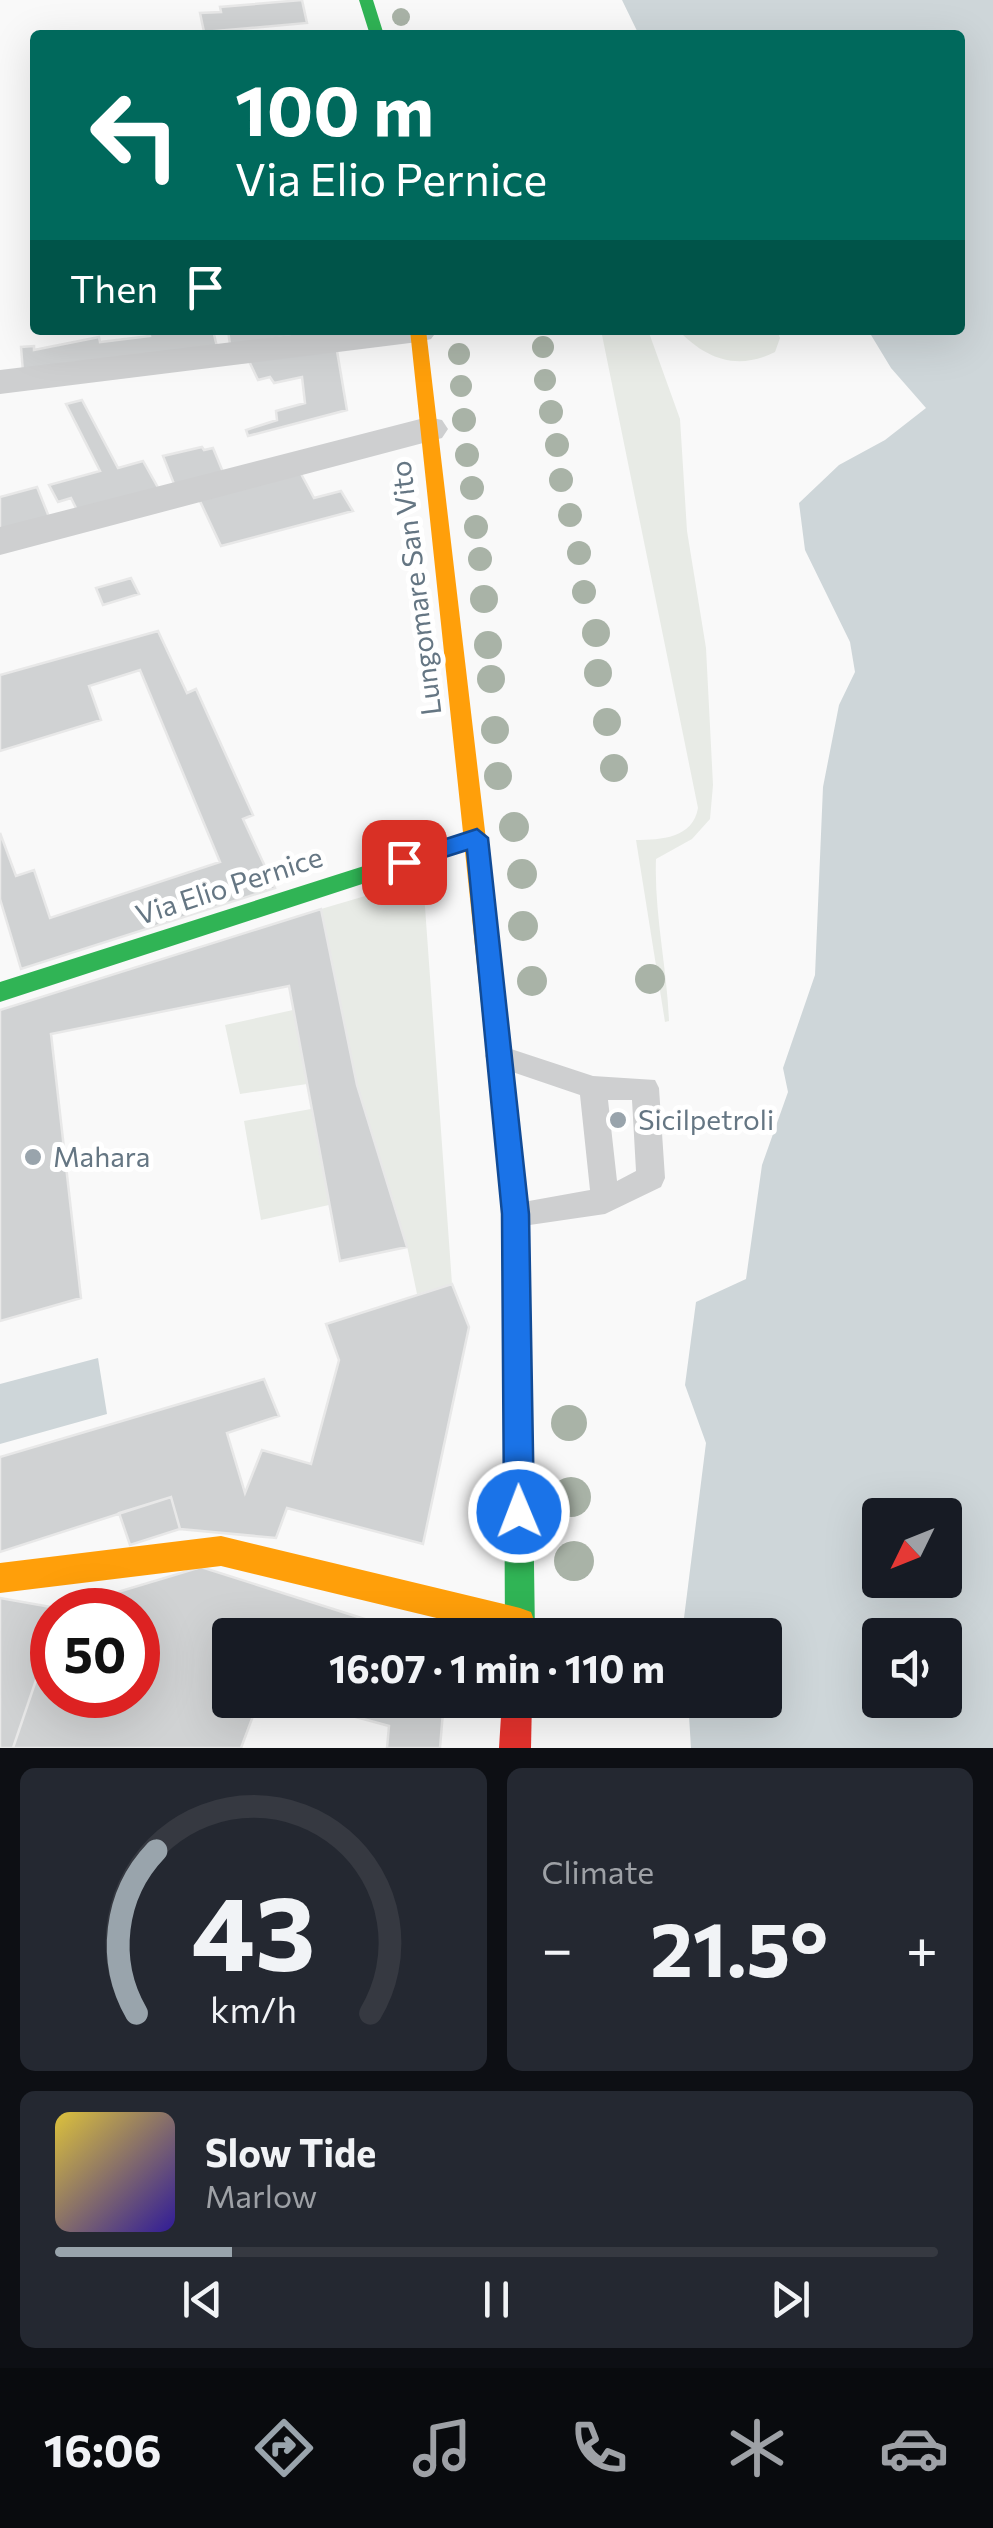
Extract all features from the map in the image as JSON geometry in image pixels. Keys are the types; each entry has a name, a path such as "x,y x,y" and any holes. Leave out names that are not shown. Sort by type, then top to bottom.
{"main road":[{"path":"366,0 375,30"},
{"name":"Lungomare San Vito","path":"419,335 516,1214 520,1618"},
{"name":"Via Elio Pernice","path":"0,992 477,838"},
{"path":"0,1578 221,1551 478,1618"},
{"path":"515,1748 516,1718"}],"street":[{"path":"0,382 381,335"},
{"path":"0,412 240,354"},
{"path":"0,540 428,429"}],"lane":[{"path":"499,1056 593,1088 646,1088 650,1178 605,1201 516,1214"},
{"path":"593,1088 605,1201"}],"shaded area":[{"path":"622,0 993,0 993,1748 691,1748 689,1718 782,1718 782,1618 684,1618 706,1443 685,1385 696,1302 746,1279 762,1165 788,1092 783,1068 815,975 823,787 839,705 855,672 850,642 805,550 799,503 839,465 885,440 926,408 891,368 871,335 965,335 965,30 637,30"},
{"path":"602,335 650,335 680,419 687,531 706,648 713,785 710,819 692,839 656,859 669,1021 665,1022 636,840 665,838 683,831 690,826 698,808"},
{"path":"684,335 780,338 775,352 748,361 711,355"},
{"path":"423,879 452,1284 417,1294 407,1246 357,1085 321,909"},
{"path":"293,1010 307,1084 240,1094 225,1025"},
{"path":"311,1109 329,1205 261,1220 244,1121"},
{"path":"98,1358 107,1414 0,1444 0,1384"}],"building":[{"path":"302,0 307,23 204,30 200,13 221,12 220,7"},
{"path":"214,335 217,347 23,372 21,347 34,346 34,350 99,337 100,342"},
{"path":"229,335 300,335 230,345"},
{"path":"336,345 347,410 248,436 246,430 277,420 276,411 305,403 302,377 274,383 270,377 258,380 249,361"},
{"path":"82,400 118,468 143,461 161,493 80,516 71,498 58,502 49,485 100,471 66,404"},
{"path":"213,448 225,477 176,489 163,456"},
{"path":"300,472 314,498 341,491 353,511 221,546 199,499"},
{"path":"37,487 51,522 0,535 0,497"},
{"path":"131,578 139,594 103,605 96,588"},
{"path":"158,631 187,693 196,689 253,815 243,819 275,888 21,969 0,899 0,833 16,876 34,870 50,918 220,862 140,670 89,686 101,720 0,751 0,675"},
{"name":"Mahara","path":"321,909 357,1085 407,1247 340,1261 289,986 51,1034 81,1298 0,1321 0,1010"},
{"path":"452,1284 469,1327 423,1544 287,1508 276,1538 180,1529 171,1497 0,1552 0,1457 264,1379 279,1416 227,1433 245,1493 262,1450 311,1464 339,1360 326,1324"},
{"path":"171,1497 180,1529 130,1545 119,1513"},
{"path":"201,1567 362,1618 212,1618 212,1718 252,1718 241,1748 13,1748 30,1698 30,1718 160,1718 160,1588 131,1588"},
{"path":"0,1598 30,1603 30,1698 13,1748 0,1748"},
{"path":"359,1718 442,1718 440,1748 387,1748 389,1726"}],"traffic: fast":[{"path":"366,0 375,30"},
{"path":"0,992 477,838"},
{"path":"491,984 516,1214 520,1618"}],"traffic: slow":[{"path":"419,335 491,984"},
{"path":"0,1578 221,1551 499,1618"}],"traffic: jam":[{"path":"515,1748 516,1718"}],"place":[{"name":"Sicilpetroli","path":"618,1120"},
{"name":"Mahara","path":"33,1157"}],"route":[{"path":"404,862 477,838 516,1214 519,1512"}]}
